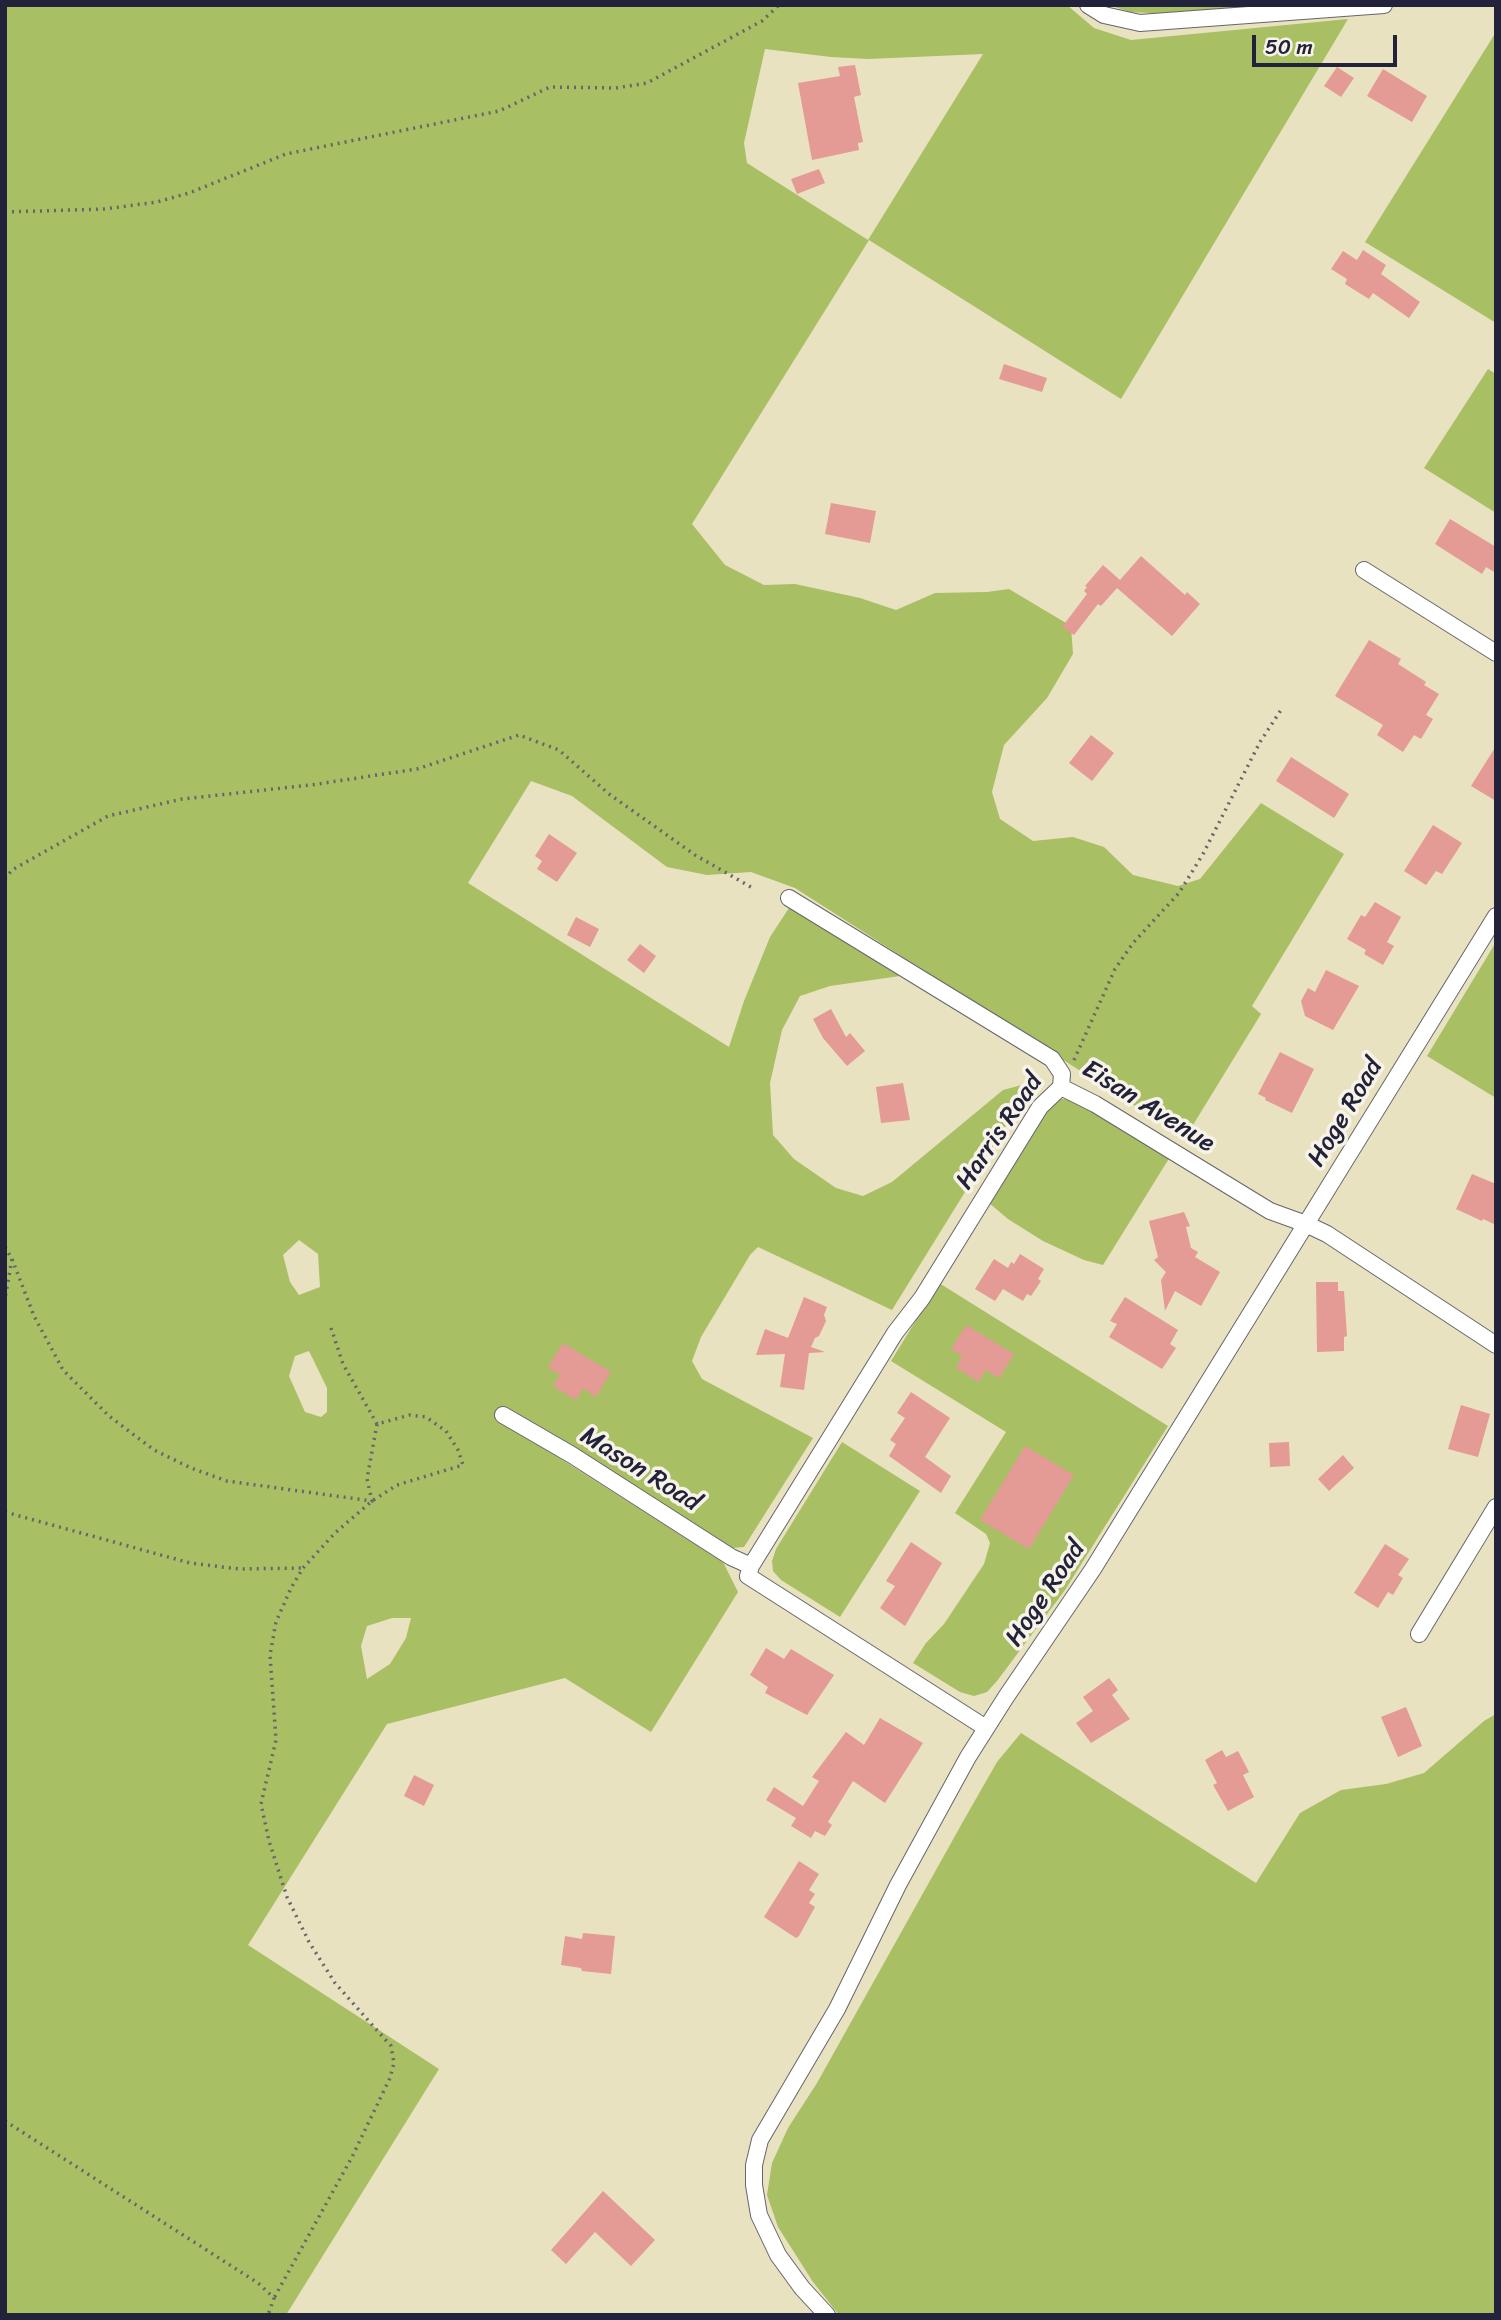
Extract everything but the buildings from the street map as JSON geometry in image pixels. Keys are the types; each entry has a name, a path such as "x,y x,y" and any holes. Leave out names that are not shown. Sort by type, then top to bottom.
{"street":[{"path":"1088,5 1104,15 1140,23 1384,5"},
{"path":"1364,570 1496,653"},
{"name":"Eisan Avenue","path":"789,898 1052,1059 1062,1074 1061,1087 1095,1104 1270,1211 1327,1234 1496,1345"},
{"name":"Hoge Road","path":"827,2315 802,2288 778,2255 759,2215 754,2165 760,2140 837,2009 898,1885 986,1728 1093,1569 1496,916"},
{"name":"Harris Road","path":"750,1571 895,1333 922,1298 1040,1107 1061,1087"},
{"name":"Mason Road","path":"503,1415 572,1455 731,1557 986,1728"},
{"path":"1419,1634 1496,1507"}],"path":[{"path":"5,212 105,209 157,202 189,193 286,154 499,111 550,87 615,88 647,83 762,21 779,5"},
{"name":"Harris Road","path":"1061,1087 1115,969 1133,943 1179,893 1203,854 1260,742 1281,710"},
{"path":"5,879 12,870 108,816 182,799 311,785 417,769 519,735 559,750 608,794 695,855 751,887"},
{"path":"5,1247 34,1316 62,1370 109,1416 154,1450 191,1468 227,1481 372,1501"},
{"path":"5,1299 12,1259"},
{"path":"331,1328 343,1364 377,1424 367,1479 372,1501"},
{"path":"268,2315 274,2298 352,2157 390,2078 394,2063 391,2046 335,1983 309,1942 287,1897 269,1841 261,1804 276,1740 270,1655 276,1622 290,1588 303,1568 335,1533 372,1501 397,1485 463,1465 458,1450 446,1431 426,1417 410,1415 377,1424"},
{"path":"5,1511 190,1563 239,1569 303,1568"},
{"path":"5,2121 258,2283 274,2298"}],"green space":[{"path":"5,5 1067,5 1094,28 1131,40 1348,19 1121,399 869,240 692,524 725,565 764,585 795,584 860,598 896,610 935,593 1009,589 1071,626 1073,654 1047,698 1004,745 992,792 1000,819 1033,841 1073,837 1104,847 1133,875 1178,886 1200,879 1261,803 1344,854 1252,1006 1261,1014 1185,1138 795,888 751,872 707,875 667,867 572,796 531,781 468,883 729,1047 770,937 789,908 900,976 830,986 800,996 782,1030 770,1083 773,1135 794,1159 836,1188 863,1196 892,1182 1003,1090 1033,1082 892,1310 758,1247 750,1255 701,1337 692,1361 702,1379 813,1438 744,1547 732,1548 498,1419 723,1562 738,1592 651,1732 565,1678 387,1724 248,1945 439,2069 286,2315 5,2315","holes":["765,49 868,59 983,54 868,240 747,163 744,143","299,1240 318,1254 320,1287 299,1295 290,1282 283,1255","309,1351 327,1388 327,1412 321,1417 305,1412 289,1376 295,1356","392,1618 411,1618 406,1638 390,1664 367,1679 361,1646 367,1626"]},
{"path":"1109,5 1286,5 1171,14 1130,12"},
{"path":"1496,32 1496,323 1365,242"},
{"path":"1488,369 1496,374 1496,513 1424,468"},
{"path":"1496,942 1496,1098 1427,1056"},
{"path":"1055,1099 1072,1099 1170,1157 1103,1265 1084,1260 1043,1241 1008,1219 989,1203 1046,1108"},
{"path":"939,1283 1168,1426 1065,1590 997,1681 987,1692 974,1696 960,1692 913,1663 926,1643 944,1624 984,1564 990,1543 986,1534 955,1513 1006,1432 891,1361"},
{"path":"842,1442 920,1491 840,1617 781,1580 773,1571 772,1561 776,1549"},
{"path":"1496,1714 1496,2315 839,2315 813,2282 778,2227 767,2195 772,2163 788,2128 817,2083 997,1762 1021,1733 1256,1883 1300,1813 1341,1790 1386,1784 1424,1773 1484,1721"}]}
